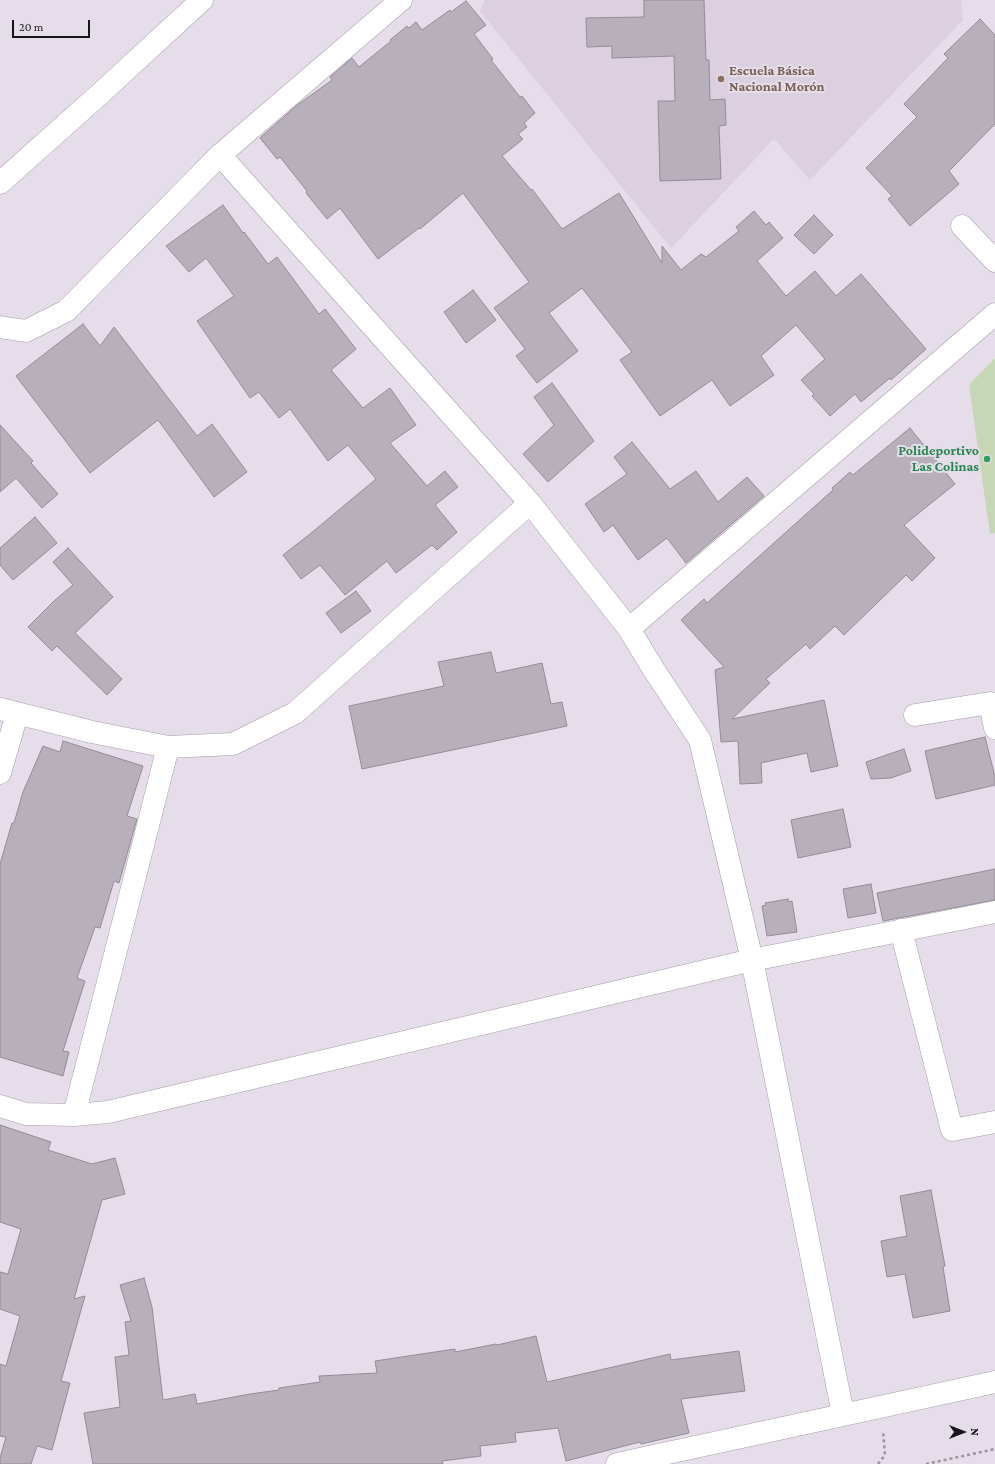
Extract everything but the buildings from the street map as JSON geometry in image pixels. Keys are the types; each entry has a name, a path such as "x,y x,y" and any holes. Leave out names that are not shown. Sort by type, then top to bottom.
{"street":[{"path":"0,183 202,0"},
{"path":"0,327 26,331 66,312 220,155 401,0"},
{"path":"220,155 530,504 629,629 700,740 752,960 843,1414"},
{"path":"962,226 995,262"},
{"path":"629,629 995,314"},
{"path":"0,773 8,712 92,732 168,747 233,744 295,714 530,504"},
{"path":"915,715 990,703 995,728"},
{"path":"74,1116 168,747"},
{"path":"0,1106 26,1114 74,1116 108,1112 752,960 995,912"},
{"path":"901,930 952,1130 995,1122"},
{"path":"617,1464 995,1382"}],"path":[{"path":"926,1464 995,1449"}],"shaded area":[{"name":"Escuela Básica Nacional Morón","path":"485,0 961,0 963,20 810,180 774,139 671,248 480,11"}],"green space":[{"name":"Polideportivo Las Colinas","path":"995,358 995,533 990,534 969,385"}],"place":[{"name":"Escuela Básica Nacional Morón","path":"721,79"},
{"name":"Polideportivo Las Colinas","path":"987,459"}]}
